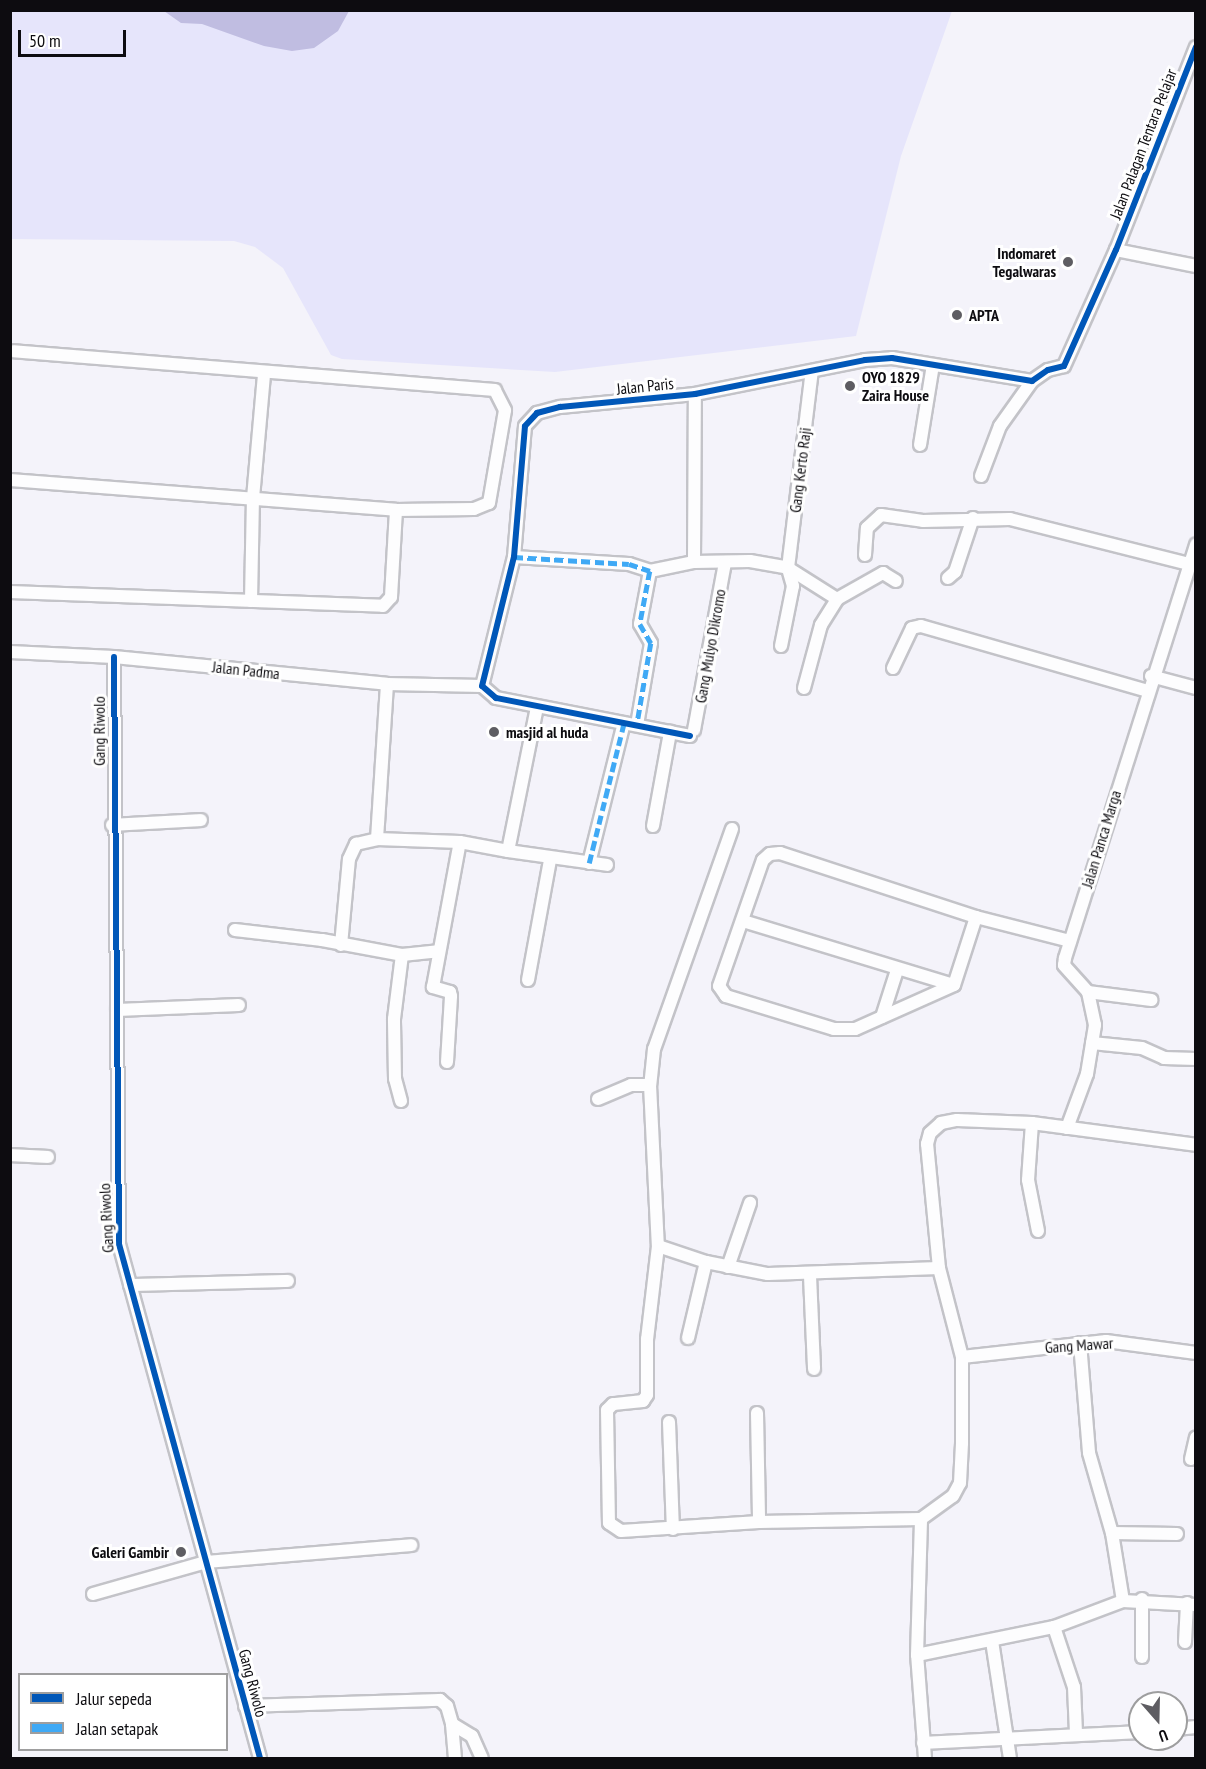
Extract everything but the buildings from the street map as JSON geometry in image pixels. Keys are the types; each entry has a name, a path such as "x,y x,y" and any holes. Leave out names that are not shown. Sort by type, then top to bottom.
{"street":[{"name":"Jalan Palagan Tentara Pelajar","path":"1116,250 1196,46"},
{"path":"981,476 1000,426 1032,381 1048,370 1065,366 1116,250 1196,266"},
{"path":"10,480 396,510 474,509 489,503 505,410 495,390 264,374 14,351"},
{"name":"Jalan Paris","path":"482,686 514,557 525,426 537,413 560,407 695,394 892,358 1032,381"},
{"path":"920,445 933,366"},
{"name":"Gang Kerto Raji","path":"781,646 793,586 788,568 812,371"},
{"path":"251,601 252,498 264,374"},
{"path":"694,562 695,394"},
{"path":"10,592 388,604 396,510"},
{"path":"865,555 867,528 881,514 923,521 973,518 1010,519 1189,564"},
{"path":"948,578 955,572 973,518"},
{"name":"Jalan Panca Marga","path":"1067,1128 1088,1074 1095,1024 1088,992 1064,965 1151,676 1196,544"},
{"path":"514,557 629,564 650,571 694,562 750,561 788,568 837,599"},
{"name":"Gang Mulyo Dikromo","path":"670,732 692,733 726,563"},
{"path":"589,863 651,643 640,624 650,571"},
{"path":"804,688 821,625 837,599 883,573 896,581"},
{"path":"893,668 912,628 921,626 1148,691"},
{"name":"Jalan Padma","path":"10,652 114,657 387,684 482,686"},
{"name":"Gang Riwolo","path":"114,657 112,825 117,1010 119,1244 260,1758"},
{"path":"1151,676 1196,688"},
{"path":"377,839 387,684"},
{"path":"482,686 496,698 670,732 653,826"},
{"path":"508,851 537,707"},
{"path":"112,825 201,820"},
{"path":"732,829 654,1049 650,1085 658,1246 647,1339 647,1395 641,1402 613,1404 608,1410 607,1515 614,1528 621,1531 759,1522 921,1519 953,1496 960,1483 962,1357 939,1268 927,1144 930,1133 941,1123 957,1120 1032,1123 1196,1145"},
{"path":"341,945 349,859 356,844 377,839 460,842 550,860 607,865"},
{"path":"447,1062 451,996 450,992 433,988 438,951 460,842"},
{"path":"976,917 954,984 855,1029 834,1029 726,996 718,986 763,860 780,853 976,917 1070,941"},
{"path":"528,980 550,860"},
{"path":"743,921 897,970 954,984"},
{"path":"235,930 402,956 438,951"},
{"path":"401,1101 395,1079 394,1019 402,956"},
{"path":"882,1017 897,970"},
{"path":"1088,992 1151,1000"},
{"path":"117,1010 239,1005"},
{"path":"1092,1043 1142,1048 1164,1058 1196,1059"},
{"path":"598,1100 631,1085 650,1085"},
{"path":"1032,1123 1028,1180 1038,1230"},
{"path":"10,1155 48,1157"},
{"path":"728,1267 750,1203"},
{"path":"658,1246 706,1262 768,1274 810,1276 939,1268"},
{"path":"688,1338 706,1262"},
{"path":"810,1276 814,1369"},
{"path":"130,1285 288,1281"},
{"name":"Gang Mawar","path":"962,1357 1080,1343 1130,1342 1196,1353"},
{"path":"1080,1343 1086,1432 1112,1533 1123,1601"},
{"path":"757,1413 759,1522"},
{"path":"669,1422 673,1529"},
{"path":"1191,1459 1196,1437"},
{"path":"921,1519 917,1655 924,1758"},
{"path":"1112,1533 1177,1534"},
{"path":"93,1594 206,1562 411,1545"},
{"path":"917,1655 1054,1627 1123,1601 1142,1599 1191,1604 1185,1642"},
{"path":"1142,1599 1142,1657"},
{"path":"1054,1627 1074,1687 1076,1733"},
{"path":"992,1641 1010,1758"},
{"path":"245,1706 440,1700 447,1706 452,1724 454,1758"},
{"path":"452,1724 472,1736 482,1758"},
{"path":"923,1743 1007,1741 1076,1733 1128,1732"}],"shaded area":[{"path":"11,11 952,11 901,156 856,336 555,372 342,359 331,355 283,268 255,247 234,241 11,239"}],"water":[{"path":"164,11 349,11 338,31 314,48 292,51 264,46 202,24 181,23"}],"marked path":[{"path":"514,557 629,564 650,571 640,624 651,643 637,725"},
{"path":"589,863 624,723"}],"cycle path":[{"path":"690,736 496,698 482,686 514,557 525,426 537,413 560,407 695,394 865,360 892,358 1032,381 1048,370 1064,366 1116,250 1196,47"},
{"path":"114,657 119,1244 260,1758"}],"place":[{"name":"Indomaret Tegalwaras","path":"1068,262"},
{"name":"APTA","path":"957,315"},
{"name":"OYO 1829 Zaira House","path":"850,386"},
{"name":"masjid al huda","path":"494,732"},
{"name":"Galeri Gambir","path":"181,1552"}]}
